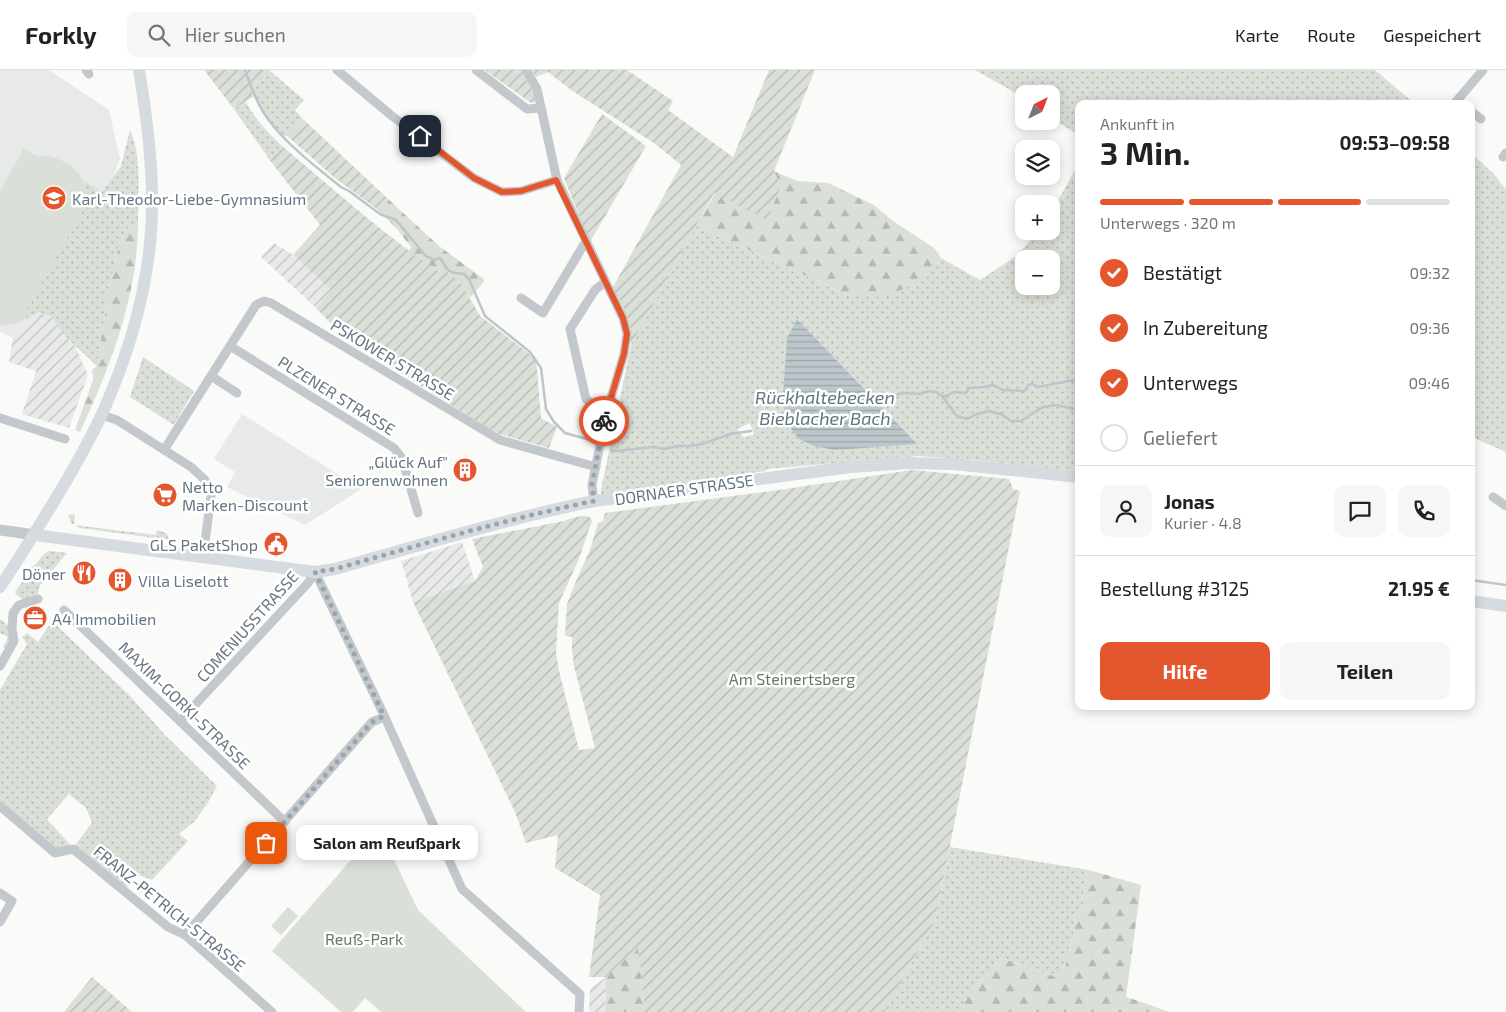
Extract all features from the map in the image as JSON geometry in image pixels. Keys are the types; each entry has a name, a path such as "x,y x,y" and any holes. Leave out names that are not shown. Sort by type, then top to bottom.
{"main road":[{"path":"0,587 35,535 85,449 107,417 135,324 146,273 152,200 148,132 139,70"},
{"name":"DORNAER STRASSE","path":"35,535 315,572 335,569 466,532 594,501 851,466 908,462 953,464 1075,477"},
{"path":"1475,602 1506,606"}],"street":[{"path":"337,70 400,122 474,178 502,192 521,191 556,180"},
{"path":"476,70 527,110 542,108"},
{"path":"526,70 537,90 542,108 556,180 623,318 627,334 624,354 606,414 592,485 594,501"},
{"path":"1460,100 1484,70"},
{"path":"1475,114 1481,119"},
{"path":"521,298 543,313 586,241"},
{"path":"605,282 595,290 570,329 586,399 606,414"},
{"name":"PSKOWER STRASSE","path":"164,450 256,305 264,301 271,303 500,440 596,467"},
{"name":"PLZENER STRASSE","path":"230,346 394,448 402,458 418,514"},
{"path":"211,376 237,393"},
{"path":"107,417 164,450 204,479 209,487 211,496 203,557"},
{"path":"0,418 65,439"},
{"path":"1493,497 1506,506"},
{"name":"DORNAER STRASSE","path":"0,530 35,535"},
{"path":"315,572 384,716 462,889 580,994 579,1012"},
{"name":"COMENIUSSTRASSE","path":"180,721 289,604 308,583 315,572"},
{"path":"0,666 14,641 12,629 13,613 19,605 38,599"},
{"name":"MAXIM-GORKI-STRASSE","path":"64,610 285,822"},
{"path":"185,935 372,722 384,716"},
{"name":"FRANZ-PETRICH-STRASSE","path":"0,806 55,853 73,849 168,927 185,935 272,1012"},
{"path":"0,893 12,901 0,922"}],"shaded area":[{"name":"Karl-Theodor-Liebe-Gymnasium","path":"0,70 49,70 109,110 120,159 112,179 66,337 51,316 39,312 13,338 0,332"},
{"path":"274,243 293,255 331,290 316,308 261,257"},
{"path":"39,312 51,316 75,346 88,375 69,428 22,414 36,371 9,362 13,338"},
{"path":"242,414 347,480 360,476 363,488 305,525 227,487 235,472 214,459"},
{"path":"462,542 475,581 413,602 401,561"},
{"path":"606,977 605,1012 589,1012 590,989"}],"green space":[{"path":"204,70 271,70 251,89 253,97 234,109"},
{"path":"485,70 521,70 535,95 535,102 531,103"},
{"path":"531,70 627,70 673,101 668,110 733,157 769,70 815,70 774,171 781,186 767,220 714,193 631,345 624,309 613,287 681,165 654,143 571,90 548,72 536,77"},
{"path":"975,70 1375,70 1410,100 1075,100 1075,133 1060,123 1060,85 1015,85 1015,93"},
{"path":"270,71 304,100 295,110 303,119 283,138 264,115 251,89"},
{"path":"246,102 253,114 281,145 269,159 234,109"},
{"path":"602,114 646,146 590,242 564,178"},
{"path":"303,119 387,198 377,209 335,178 286,135"},
{"path":"130,130 134,140 138,163 138,223 128,228 120,242 109,288 97,366 66,337 51,316 39,312 19,322 88,200 84,181 102,192 121,166"},
{"path":"281,145 358,211 398,242 439,272 442,268 461,283 480,316 536,359 541,418 557,427 549,448 499,434 475,420 346,339 316,308 331,290 293,255 320,225 269,159"},
{"path":"24,148 38,156 49,156 58,159 72,167 81,177 89,200 19,322 0,326 0,191"},
{"path":"1475,157 1494,174 1506,190 1506,452 1475,438"},
{"path":"1075,170 1075,472 976,460 919,456 767,469 766,471 601,496 631,345 696,226 850,296 924,280 941,258 980,280 1015,257 1015,295 1060,295 1060,250 1022,250 1031,240 1060,240 1060,197","holes":["750,423 754,434 744,438 737,429"]},
{"path":"774,171 797,181 828,183 874,205 893,221 934,248 941,258 925,280 884,297 850,296 696,226 715,193"},
{"path":"387,198 439,246 485,280 470,298 461,283 442,268 439,272 409,251 411,247 397,229 377,209"},
{"path":"138,223 137,250 128,304 112,357 80,432 75,430 93,380 92,370 97,366 109,288 120,242 128,228"},
{"path":"143,357 194,391 174,425 130,397"},
{"name":"Am Steinertsberg","path":"912,470 1009,479 1013,489 1020,491 935,921 884,1012 645,1012 638,946 606,977 589,977 600,895 555,868 558,835 526,843 515,812 413,602 475,581 483,567 472,539 577,517 590,517 592,521 578,561 559,603 556,653 579,750 595,748 574,666 572,637 565,636 567,604 590,550 598,523 603,521 605,513"},
{"path":"68,514 75,515 74,525 71,523"},
{"path":"75,525 156,535 157,530 166,534 169,540 80,528"},
{"path":"49,551 67,553 40,585 37,597 25,602 15,593 30,568"},
{"path":"0,619 12,629 9,651 3,647 8,637 0,633"},
{"path":"52,621 129,695 166,736 217,786 195,821 179,834 188,841 152,880 139,875 123,891 73,849 55,853 0,806 0,690 27,644 22,637 27,633 38,642","holes":["69,794 86,808 92,823 73,848 47,819"]},
{"name":"Reuß-Park","path":"380,830 418,910 526,1012 381,1012 365,998 353,1012 341,1012 272,951 356,854"},
{"path":"950,847 1089,870 1065,968 1056,977 1001,958 956,1012 884,1012 935,921"},
{"path":"1089,870 1141,885 1126,997 1169,1012 956,1012 1001,958 1056,977 1065,968"},
{"path":"288,907 298,916 281,935 271,926"},
{"path":"638,945 645,1012 605,1012 606,977"},
{"path":"92,977 132,1012 64,1012"}],"water":[{"name":"Rückhaltebecken Bieblacher Bach","path":"797,319 917,444 835,450 813,446 798,438 786,422 783,396 787,338"}],"waterway":[{"path":"245,70 264,113 292,146 341,187 380,214 396,220 426,256 434,260 440,258 449,271 464,274 469,279 485,316 530,352 541,368 546,409 554,422 565,433 594,441"},
{"path":"942,396 954,392 966,393 969,388 993,385 1003,390 1025,391 1028,385 1032,384 1038,387 1075,380"},
{"path":"873,402 902,393 919,394 930,391 942,396 957,416 967,419 989,411 1001,414 1011,421 1021,421 1043,407 1056,405 1075,409"},
{"path":"611,450 653,447 665,449 689,446 702,444 730,434 751,431"},
{"path":"1475,581 1506,585"}],"way so far":[{"path":"266,843 372,722 384,716 315,572 335,569 466,532 594,501 592,485 604,421"}],"place":[{"name":"Karl-Theodor-Liebe-Gymnasium","path":"54,198"},
{"name":"„Glück Auf\" Seniorenwohnen","path":"465,470"},
{"name":"Netto Marken-Discount","path":"165,495"},
{"name":"GLS PaketShop","path":"276,544"},
{"name":"Döner","path":"84,573"},
{"name":"Villa Liselott","path":"120,580"},
{"name":"A4 Immobilien","path":"35,618"},
{"name":"Salon am Reußpark","path":"266,843"}],"route":[{"path":"420,136 474,178 502,192 521,191 556,180 623,318 627,334 624,354 604,421"}]}
